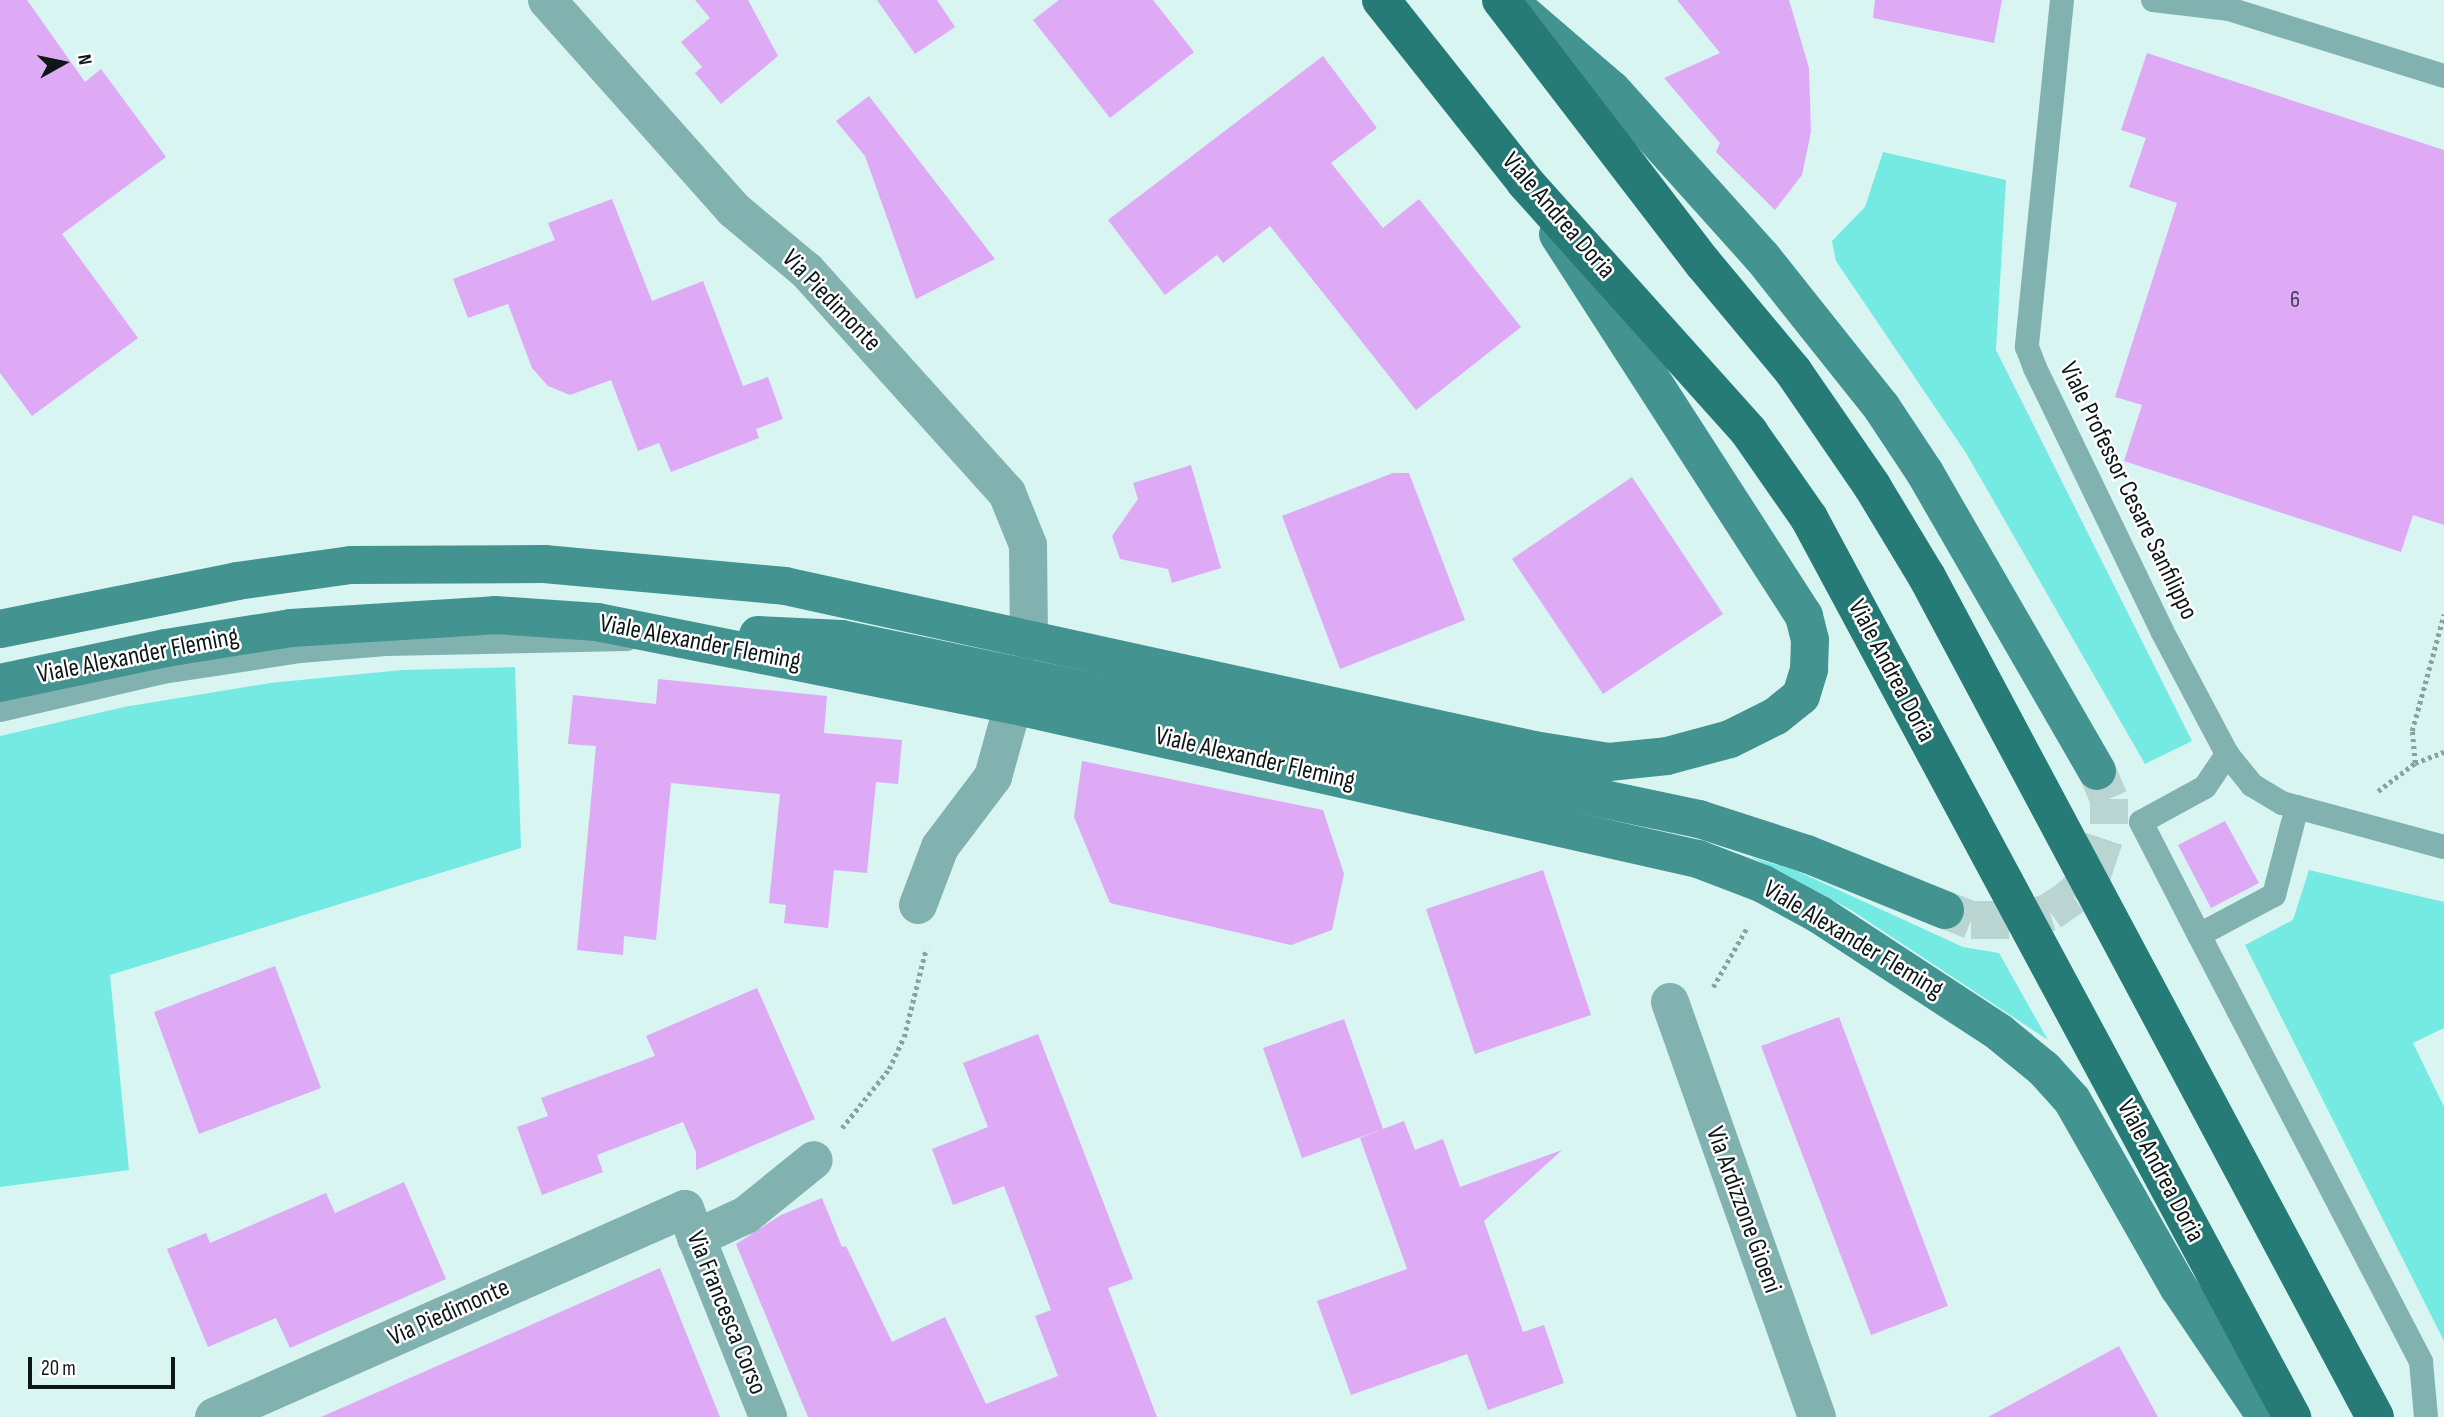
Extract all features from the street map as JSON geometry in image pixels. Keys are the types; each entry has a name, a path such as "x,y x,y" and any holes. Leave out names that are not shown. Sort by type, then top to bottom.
{"main road":[{"name":"Viale Andrea Doria","path":"1381,0 1525,182 1749,432 1809,518 2292,1417"},
{"path":"1501,0 1703,264 1793,371 1872,486 1940,601 2375,1417"},
{"path":"1506,0 1612,90 1762,257 1882,408 1932,484 2098,771"},
{"name":"Viale Alexander Fleming","path":"0,629 237,581 351,565 458,561 785,586 1029,642 1609,762 1667,756 1730,738 1776,716 1801,696 1810,669 1810,640 1804,616 1525,182"},
{"name":"Viale Alexander Fleming","path":"0,683 178,646 291,628 495,615 597,622 682,636 1013,705 1698,859 1763,884 1820,915 2000,1032 2027,1053 2072,1100 2179,1288 2266,1417"},
{"path":"682,636 842,639 1699,819 1807,854 1945,910"}],"street":[{"name":"Via Piedimonte","path":"547,0 734,210 807,271 1007,493 1028,545 1029,642"},
{"path":"918,905 940,846 993,777 1013,705"},
{"name":"Via Ardizzone Gioeni","path":"1670,1002 1817,1417"},
{"name":"Via Piedimonte","path":"214,1417 690,1223 746,1214 814,1160"},
{"name":"Via Francesca Corso","path":"690,1223 768,1417"}],"lane":[{"name":"Viale Professor Cesare Sanfilippo","path":"2062,0 2027,347 2156,619 2227,754 2252,785 2297,807 2444,847"},
{"path":"2154,0 2229,9 2444,76"},
{"path":"0,710 163,673 300,651 682,636"},
{"path":"2227,754 2205,787 2141,822 2421,1362 2426,1417"},
{"path":"2199,935 2274,895 2297,807"}],"path":[{"path":"2416,763 2412,731 2444,614"},
{"path":"2358,825 2382,785 2416,763 2444,752"},
{"path":"814,1160 865,1103 904,1037 918,995 930,931 918,905"},
{"path":"1717,986 1749,924"}],"shaded area":[{"path":"1883,152 2006,180 1996,350 2192,741 2145,764 1966,453 1836,261 1832,241 1865,207"},
{"path":"515,667 521,848 110,975 129,1170 0,1187 0,736 124,707 270,683 402,670"},
{"path":"1751,857 1797,871 1963,947 1999,953 2048,1040 1851,910"},
{"path":"2309,870 2444,902 2444,1028 2413,1043 2444,1107 2444,1341 2245,945 2293,920"}],"building":[{"path":"0,0 27,0 85,82 101,69 166,157 62,234 138,338 32,416 0,373"},
{"path":"695,0 748,0 778,56 721,104 695,73 702,67 681,42 710,18"},
{"path":"877,0 937,0 955,27 915,54"},
{"path":"1059,0 1153,0 1194,52 1110,118 1033,20"},
{"path":"1677,0 1789,0 1809,68 1811,132 1802,175 1775,210 1716,152 1720,143 1664,78 1720,53"},
{"path":"1875,0 2002,0 1994,43 1873,18"},
{"path":"2147,53 2444,150 2444,525 2413,515 2401,552 2124,461 2142,405 2115,397 2177,203 2129,187 2146,138 2121,130"},
{"path":"1323,56 1377,128 1331,163 1383,228 1419,199 1521,327 1416,410 1270,226 1223,263 1217,255 1165,295 1108,220"},
{"path":"869,96 995,259 916,299 865,156 836,121"},
{"path":"612,199 652,301 703,281 743,386 768,377 783,419 756,429 759,438 671,472 659,443 638,451 611,380 570,395 548,386 532,368 508,304 468,318 453,279 555,240 548,223"},
{"path":"1191,465 1221,568 1172,583 1168,569 1120,559 1112,536 1138,499 1133,483"},
{"path":"1393,473 1409,473 1465,620 1340,669 1282,516"},
{"path":"1632,477 1723,614 1603,694 1512,559"},
{"path":"658,679 827,696 824,733 902,740 898,784 876,782 867,873 834,870 828,928 784,923 786,905 769,903 780,794 671,783 656,940 624,936 623,955 577,950 596,746 568,744 573,695 656,704"},
{"path":"1082,761 1323,810 1344,874 1332,930 1291,945 1110,903 1074,817"},
{"path":"2225,821 2259,883 2211,908 2178,845"},
{"path":"1543,870 1591,1015 1475,1054 1426,909"},
{"path":"275,966 321,1088 199,1134 154,1012"},
{"path":"757,988 815,1119 696,1170 696,1152 683,1122 597,1155 603,1172 542,1195 517,1127 548,1116 541,1098 655,1056 646,1036"},
{"path":"1839,1017 1948,1306 1871,1335 1761,1046"},
{"path":"1344,1019 1383,1129 1404,1121 1415,1150 1443,1139 1460,1187 1562,1150 1484,1221 1523,1332 1544,1325 1564,1383 1488,1410 1467,1354 1351,1395 1317,1301 1407,1269 1360,1138 1380,1130 1302,1158 1263,1048"},
{"path":"1038,1034 1133,1279 1108,1288 1157,1417 808,1417 736,1244 781,1215 822,1198 842,1247 846,1246 892,1342 945,1317 986,1404 1058,1376 1035,1316 1051,1310 1004,1186 953,1205 932,1149 988,1127 963,1063"},
{"path":"404,1182 446,1279 290,1348 276,1318 208,1347 167,1249 206,1233 210,1243 326,1193 335,1213"},
{"path":"660,1268 720,1417 321,1417 583,1302"},
{"path":"2119,1346 2158,1417 1988,1417"}],"tunnel":[{"path":"1945,910 1971,920 2024,920 2050,912 2073,896 2092,875 2109,824 2109,799 2097,771"}]}
